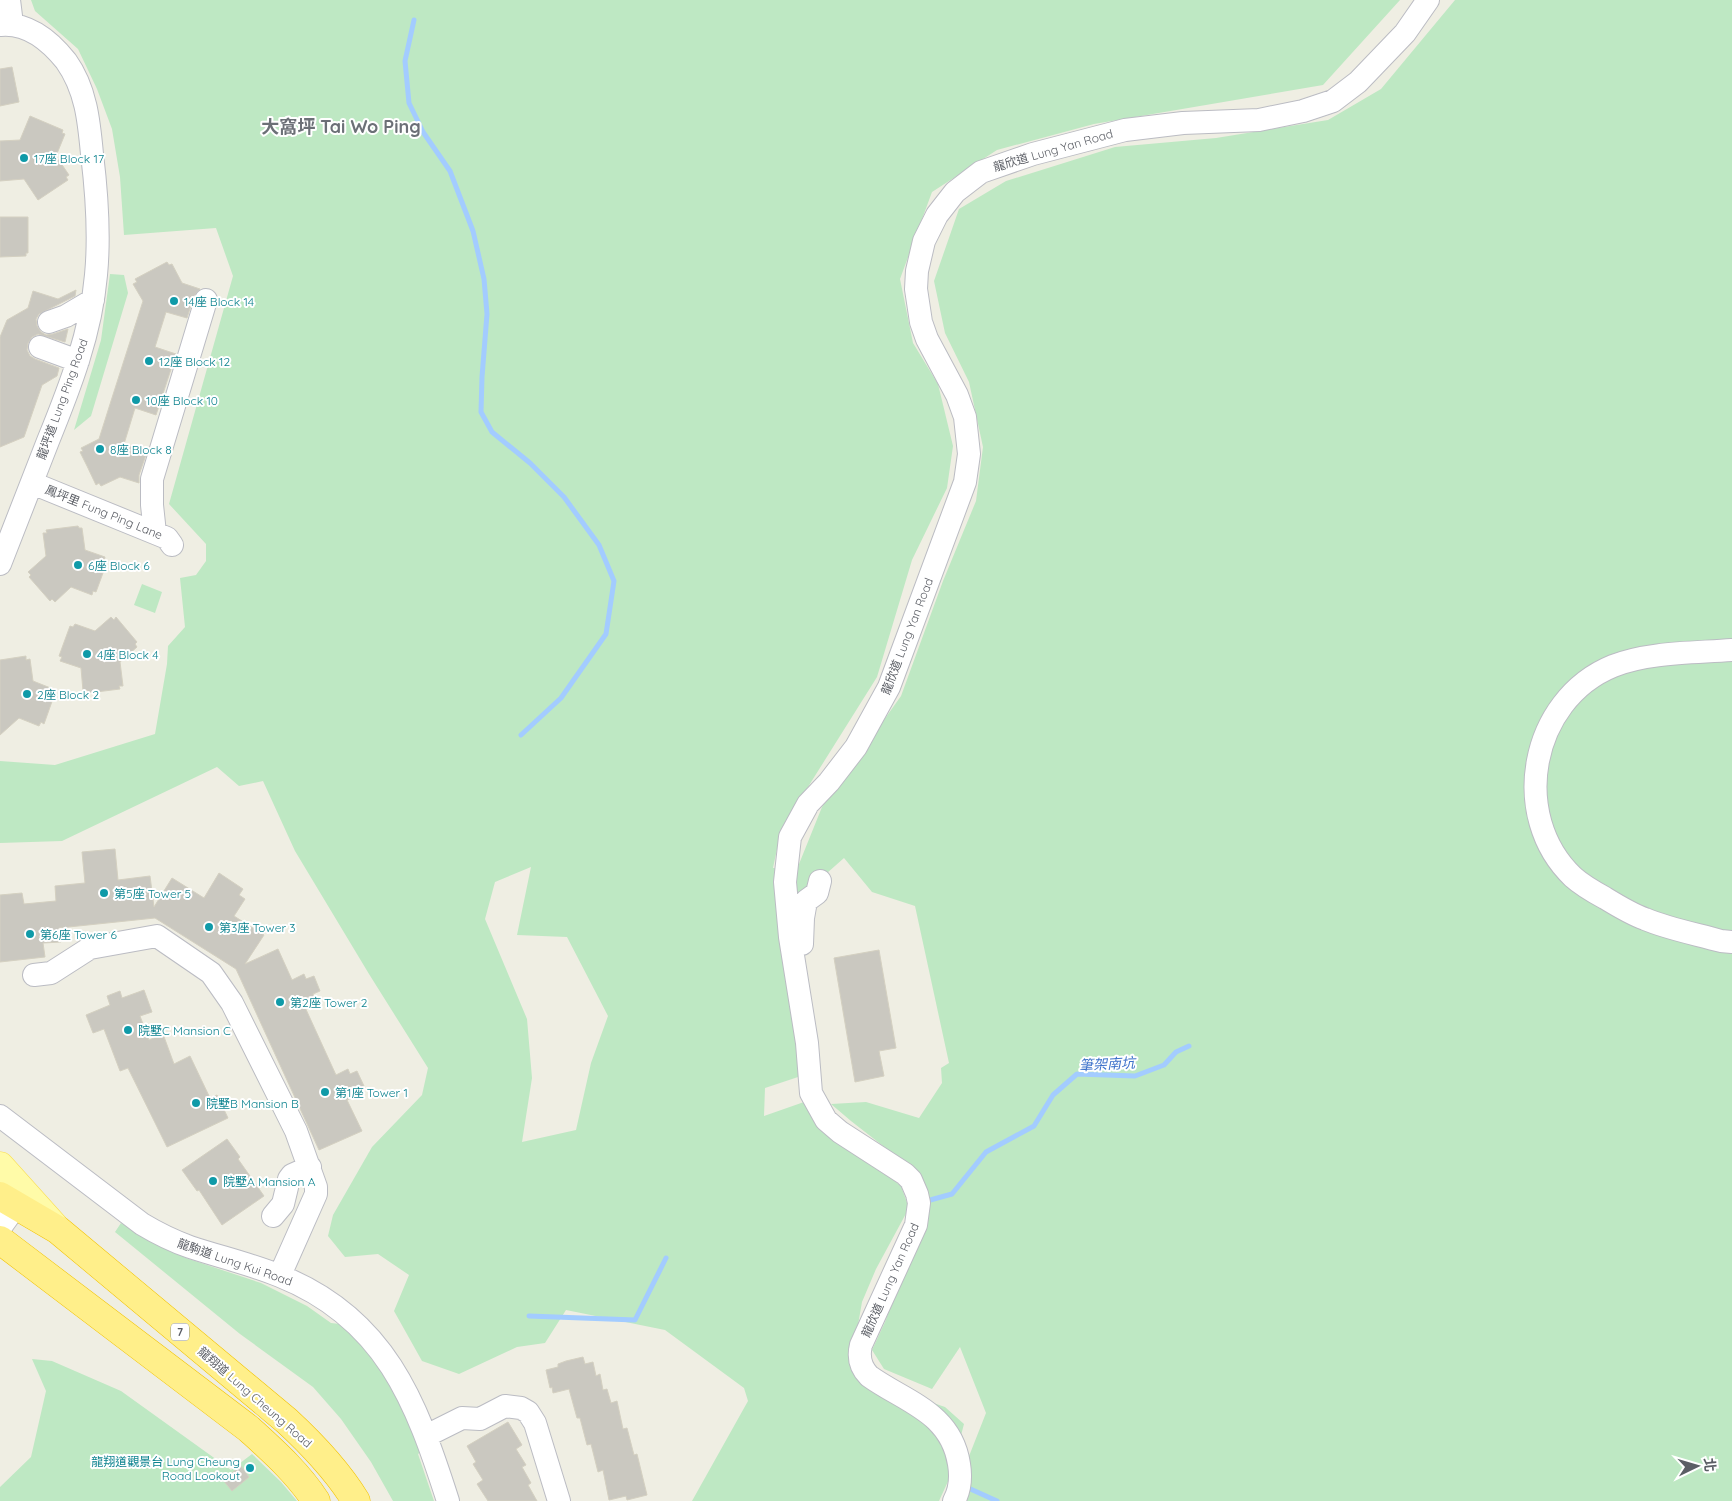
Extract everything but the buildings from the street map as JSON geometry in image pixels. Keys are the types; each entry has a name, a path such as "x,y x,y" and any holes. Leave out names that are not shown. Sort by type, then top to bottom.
{"highway":[{"name":"龍翔道 Lung Cheung Road","path":"8,1201 58,1230 297,1430 334,1469 356,1501"},
{"path":"0,1240 249,1429 280,1458 316,1501"}],"main road":[{"path":"0,1166 58,1230"}],"street":[{"path":"6,24 9,0"},
{"name":"龍欣道 Lung Yan Road","path":"954,1501 958,1489 960,1470 956,1450 945,1430 931,1414 870,1376 862,1367 859,1356 863,1338 916,1225 919,1209 918,1194 905,1174 840,1132 826,1120 811,1093 800,993 790,937 785,882 790,837 808,804 830,782 856,747 889,686 960,495 968,468 968,440 965,417 957,396 927,339 918,306 916,280 924,241 936,215 955,192 981,172 1033,154 1126,130 1183,123 1259,120 1303,111 1333,101 1358,82 1398,40 1428,0"},
{"name":"龍坪道 Lung Ping Road","path":"0,564 78,361 88,327 93,300 99,228 88,114 81,89 69,65 55,48 39,35 6,24"},
{"path":"49,322 65,317 93,300"},
{"name":"鳳坪里 Fung Ping Lane","path":"32,484 164,539 152,505 152,479 206,300"},
{"path":"40,347 78,361"},
{"path":"1732,650 1657,656 1629,661 1606,670 1584,682 1561,706 1546,734 1535,771 1535,790 1539,821 1552,851 1574,878 1588,888 1646,920 1721,941 1732,942"},
{"path":"800,993 803,918 806,901 817,893 820,881"},
{"path":"34,975 51,973 90,948 157,936 211,974 232,1003 302,1128 316,1187 316,1194 280,1275"},
{"name":"龍駒道 Lung Kui Road","path":"0,1116 142,1224 190,1247 280,1275 317,1293 337,1306 377,1346 405,1391 426,1436 448,1501"},
{"path":"273,1216 283,1204 289,1179 292,1175 310,1167"},
{"path":"0,1228 8,1201"},
{"path":"426,1436 462,1418 480,1419 505,1406 521,1408 528,1412 536,1423 559,1501"}],"green space":[{"path":"31,0 1400,0 1323,85 1094,124 997,150 932,192 900,279 913,343 938,384 953,446 947,488 912,560 877,677 781,830 773,868 797,869 822,807 901,696 943,581 976,501 983,447 969,382 945,333 934,281 959,209 1006,181 1115,147 1216,138 1328,120 1381,89 1455,0 1732,0 1732,1501 958,1501 962,1474 986,1413 960,1347 932,1389 884,1369 872,1350 885,1322 930,1198 910,1167 831,1104 866,1102 919,1118 942,1083 941,1068 949,1063 915,906 872,892 844,858 792,904 801,1076 765,1088 764,1116 804,1102 823,1132 883,1171 901,1186 909,1208 876,1269 862,1302 852,1359 904,1393 945,1407 964,1424 950,1477 939,1501 692,1501 748,1401 744,1388 665,1330 566,1310 545,1343 517,1347 459,1374 422,1361 394,1311 409,1275 378,1254 345,1257 328,1236 333,1215 372,1147 422,1095 428,1068 295,851 263,781 239,786 217,767 62,841 0,843 0,761 55,765 155,734 167,664 168,646 185,627 180,578 196,575 206,561 206,544 169,504 233,276 216,228 124,235 120,177 112,129 97,89 78,49 35,11","holes":["531,867 517,935 567,937 608,1016 591,1063 576,1130 522,1142 532,1078 527,1019 485,919 495,882"]},
{"path":"110,274 124,275 128,293 91,416 74,430 101,340"},
{"path":"142,584 162,592 155,613 134,605"},
{"path":"121,1223 150,1241 186,1258 261,1283 307,1306 331,1323 348,1325 398,1392 422,1451 418,1454 434,1501 393,1501 371,1462 341,1419 313,1387 240,1334 115,1232"},
{"path":"32,1359 52,1361 121,1391 231,1470 252,1454 281,1482 297,1501 0,1501 0,1487 31,1457 46,1391"}],"waterway":[{"path":"414,20 405,61 409,103 423,132 450,171 473,231 484,279 487,314 481,412 492,432 530,463 564,497 599,545 614,581 606,634 561,698 521,735"},
{"name":"筆架南坑","path":"923,1202 952,1194 986,1152 1034,1126 1053,1095 1077,1074 1135,1076 1164,1065 1176,1052 1189,1046"},
{"path":"529,1316 635,1320 666,1258"},
{"path":"966,1487 997,1501"}],"place":[{"name":"17座 Block 17","path":"24,158"},
{"name":"14座 Block 14","path":"174,301"},
{"name":"12座 Block 12","path":"149,361"},
{"name":"10座 Block 10","path":"136,400"},
{"name":"8座 Block 8","path":"100,449"},
{"name":"6座 Block 6","path":"78,565"},
{"name":"4座 Block 4","path":"87,654"},
{"name":"2座 Block 2","path":"27,694"},
{"name":"第5座 Tower 5","path":"104,893"},
{"name":"第3座 Tower 3","path":"209,927"},
{"name":"第6座 Tower 6","path":"30,934"},
{"name":"第2座 Tower 2","path":"280,1002"},
{"name":"院墅C Mansion C","path":"128,1030"},
{"name":"第1座 Tower 1","path":"325,1092"},
{"name":"院墅B Mansion B","path":"196,1103"},
{"name":"院墅A Mansion A","path":"213,1181"},
{"name":"龍翔道觀景台 Lung Cheung Road Lookout","path":"250,1468"}],"district":[{"name":"大窩坪 Tai Wo Ping","path":"341,126"}]}
